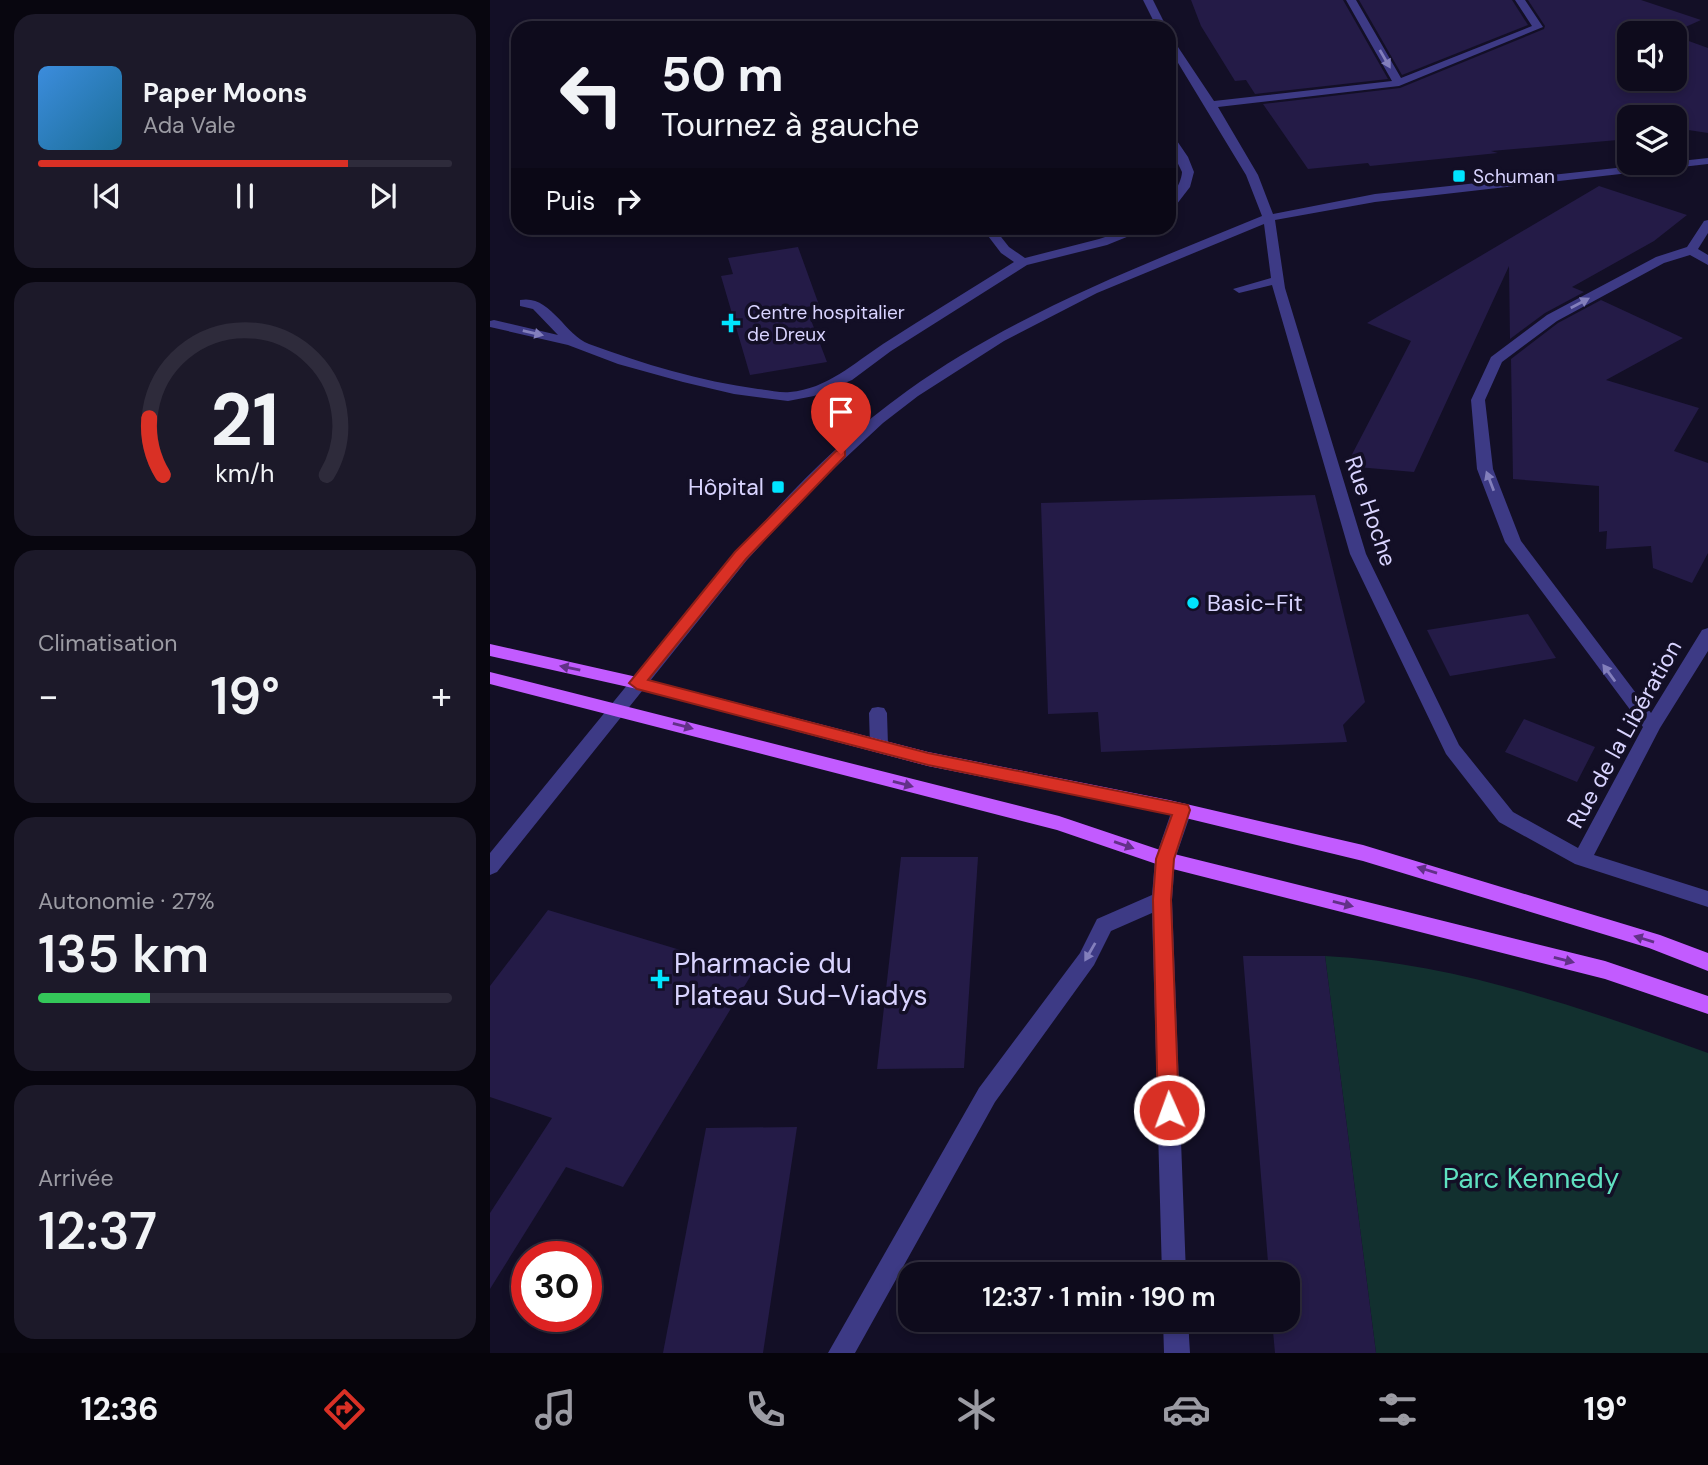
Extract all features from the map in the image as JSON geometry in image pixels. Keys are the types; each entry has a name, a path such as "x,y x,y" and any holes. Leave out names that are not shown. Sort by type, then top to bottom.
{"main road":[{"path":"490,650 637,683 928,759 1182,810 1413,866 1653,941 1708,962"},
{"path":"490,678 617,708 1059,823 1165,859 1605,970 1708,1005"}],"street":[{"path":"1148,0 1158,21"},
{"path":"1351,0 1399,83"},
{"path":"1211,104 1399,83 1538,27 1520,0"},
{"name":"Rue Hoche","path":"1176,52 1211,104 1252,175 1269,218 1278,280 1358,554 1452,749 1507,817 1582,859 1708,899"},
{"path":"1176,148 1187,164 1189,176 1188,185 1176,198"},
{"path":"490,867 741,555 841,454 913,394 999,338 1061,304 1269,218 1376,198 1708,161"},
{"path":"1652,726 1513,542 1485,469 1478,400 1496,360 1552,318 1660,260 1691,250 1708,224"},
{"path":"993,235 1005,250 1023,262"},
{"path":"494,324 572,342 623,361 734,390 788,397 809,393 847,377 886,348 1023,262 1123,235"},
{"path":"1691,250 1708,261"},
{"path":"1239,289 1278,280"},
{"path":"525,303 538,306 572,342"},
{"name":"Rue de la Libération","path":"1582,859 1652,726 1693,663 1708,634"},
{"path":"878,713 879,746"},
{"path":"1174,1262 1162,900 1165,859 1182,810"},
{"path":"841,1353 988,1095 1087,959 1104,925 1162,900"},
{"path":"1176,1332 1177,1353"}],"green space":[{"name":"Parc Kennedy","path":"1325,956 1374,960 1471,978 1567,1005 1708,1053 1708,1353 1376,1353"}],"building":[{"path":"1191,0 1343,0 1388,79 1255,94 1246,80 1235,81 1201,26"},
{"path":"1359,0 1512,0 1528,25 1402,75"},
{"path":"1528,0 1641,0 1701,20 1687,26 1687,21 1617,21 1617,91 1687,91 1687,40 1708,48 1708,133 1687,130 1687,105 1617,105 1617,140 1491,151 1498,153 1370,166 1368,163 1308,169 1263,104 1400,88 1544,29 1545,26"},
{"path":"1599,186 1687,215 1654,241 1572,287 1584,292 1545,313 1510,339 1509,266 1414,472 1346,466 1411,341 1367,323"},
{"path":"798,247 819,305 806,307 827,362 750,375 721,276 733,274 728,258"},
{"path":"1601,300 1683,338 1606,380 1699,408 1674,451 1708,463 1708,553 1692,583 1653,568 1651,546 1606,549 1607,531 1599,532 1599,486 1513,479 1511,359 1558,323"},
{"name":"Basic-Fit","path":"1315,495 1365,702 1343,725 1347,742 1101,752 1098,712 1048,714 1041,503"},
{"path":"1528,614 1556,658 1450,676 1427,630"},
{"path":"1524,719 1595,747 1577,782 1505,752"},
{"path":"901,857 978,857 964,1068 877,1069"},
{"path":"548,910 753,972 623,1187 566,1167 520,1241 511,1241 511,1255 490,1289 490,1213 552,1118 490,1097 490,986"},
{"path":"1243,956 1325,956 1376,1353 1275,1353 1273,1332 1300,1332 1300,1262 1268,1262"},
{"path":"797,1127 763,1353 663,1353 706,1128"}],"place":[{"name":"Schuman","path":"1459,176"},
{"name":"Centre hospitalier de Dreux","path":"731,323"},
{"name":"Hôpital","path":"778,487"},
{"name":"Basic-Fit","path":"1193,603"},
{"name":"Pharmacie du Plateau Sud-Viadys","path":"660,979"}],"route":[{"path":"841,454 741,555 637,683 928,759 1182,810 1165,859 1162,900 1169,1110"}]}
